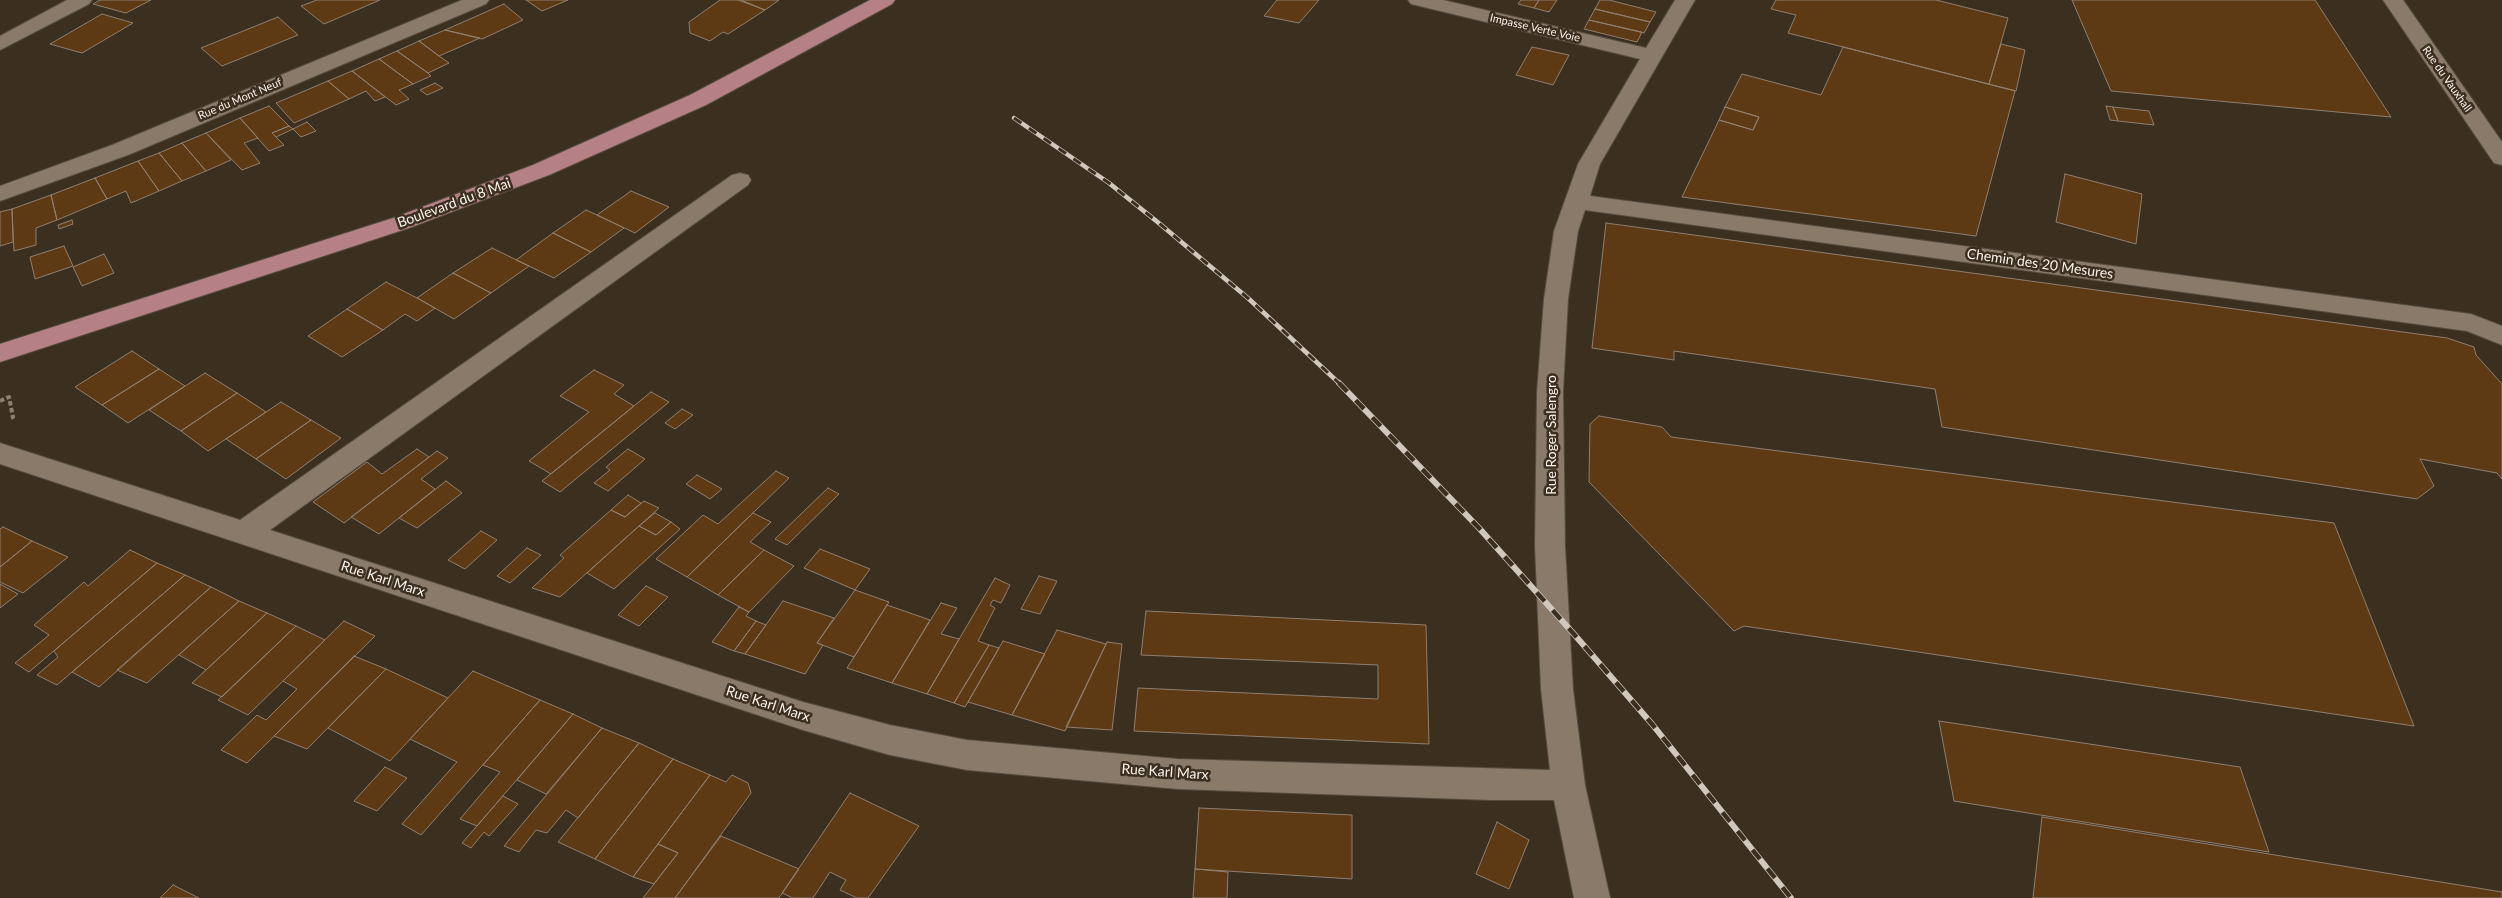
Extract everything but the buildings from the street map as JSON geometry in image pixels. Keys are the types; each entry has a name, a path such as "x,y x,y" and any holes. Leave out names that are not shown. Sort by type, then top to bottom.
{"main road":[{"name":"Boulevard du 8 Mai","path":"0,352 401,223 533,173 698,100 885,0"}],"street":[{"path":"0,44 82,0"},
{"name":"Rue du Mont Neuf","path":"0,194 120,150 479,0"},
{"name":"Impasse Verte Voie","path":"1418,0 1652,56"},
{"name":"Rue Roger Salengro","path":"1592,898 1568,785 1559,714 1550,546 1550,392 1558,279 1566,231 1575,201 1598,146 1685,0"},
{"name":"Rue du Vauxhall","path":"2393,0 2502,158"},
{"path":"244,533 740,180"},
{"name":"Chemin des 20 Mesures","path":"1575,201 2471,323 2502,336"},
{"name":"Rue Karl Marx","path":"0,453 850,731 930,748 1010,760 1178,774 1457,784 1568,785"}],"path":[{"path":"0,401 9,397 12,417 6,420"}],"railway":[{"path":"1014,118 1109,183 1160,224 1249,299 1340,384"},
{"path":"1340,384 1479,528 1573,633 1652,724 1791,898"}]}
